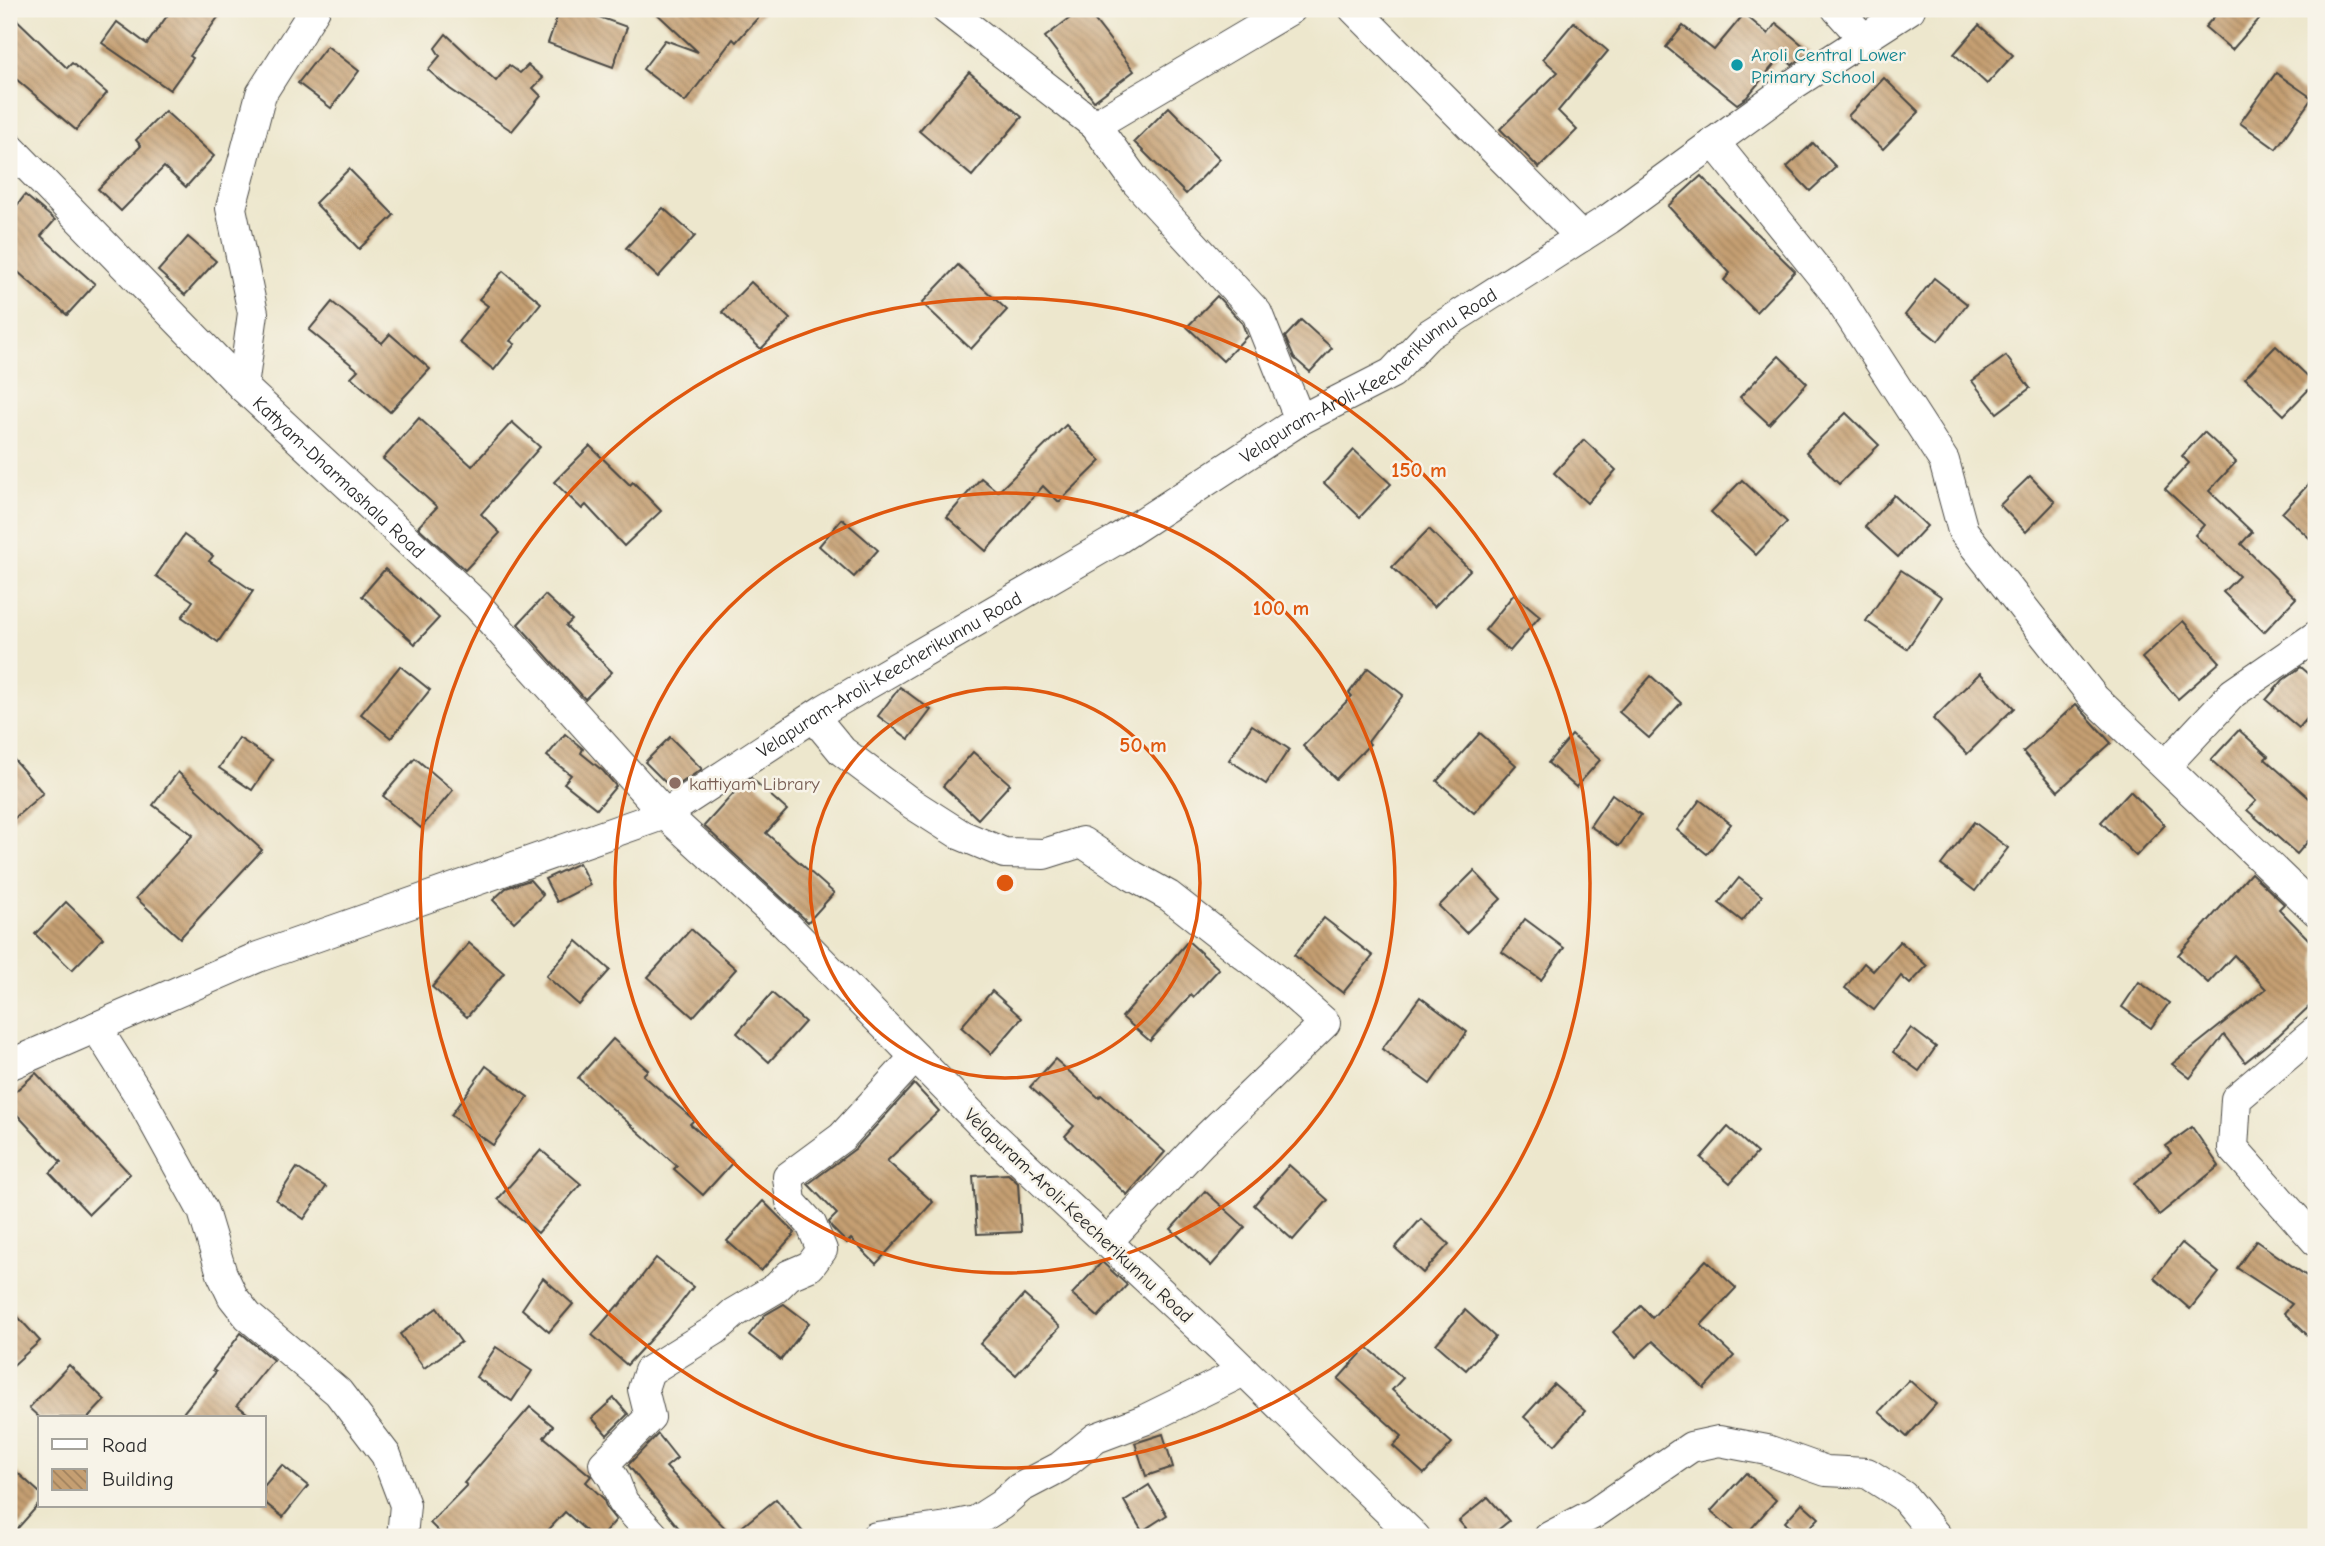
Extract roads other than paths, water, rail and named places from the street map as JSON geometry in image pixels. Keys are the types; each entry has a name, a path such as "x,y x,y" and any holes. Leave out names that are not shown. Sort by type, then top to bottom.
{"street":[{"path":"243,387 253,313 231,208 261,94 315,9"},
{"path":"946,9 1095,125 1137,183 1258,313 1300,420"},
{"path":"1095,125 1291,9"},
{"path":"1354,9 1581,237"},
{"path":"1837,9 1864,39"},
{"name":"Velapuram-Aroli-Keecherikunnu Road","path":"1415,1537 1244,1371 985,1128 784,923 665,814 814,717 1116,540 1300,420 1392,373 1428,335 1581,237 1794,84 1910,9"},
{"path":"1714,142 1834,291 1944,461 1963,531 2094,698 2316,911"},
{"name":"Kattyam-Dharmashala Road","path":"9,147 243,387 477,605 665,814"},
{"path":"2166,765 2233,693 2316,636"},
{"path":"814,717 842,751 911,803 961,835 1004,853 1044,854 1082,842 1133,876 1169,895 1278,981 1325,1023 1201,1143 1107,1242"},
{"path":"9,1065 258,957 665,814"},
{"path":"96,1027 142,1100 203,1212 222,1274 233,1297 248,1315 338,1392 386,1455 405,1505 402,1537"},
{"path":"2316,1031 2236,1099 2233,1148 2316,1241"},
{"path":"655,1537 623,1502 614,1479 604,1464 650,1417 643,1389 649,1371 715,1329 734,1313 776,1289 789,1275 810,1265 822,1250 811,1224 791,1202 788,1177 842,1137 915,1057"},
{"path":"876,1537 976,1521 1001,1505 1020,1488 1060,1467 1096,1438 1144,1420 1244,1371"},
{"path":"1549,1537 1595,1513 1691,1447 1719,1441 1767,1450 1826,1471 1867,1473 1903,1496 1937,1537"}],"place":[{"name":"Aroli Central Lower Primary School","path":"1737,65"},
{"name":"kattiyam Library","path":"675,783"}]}
